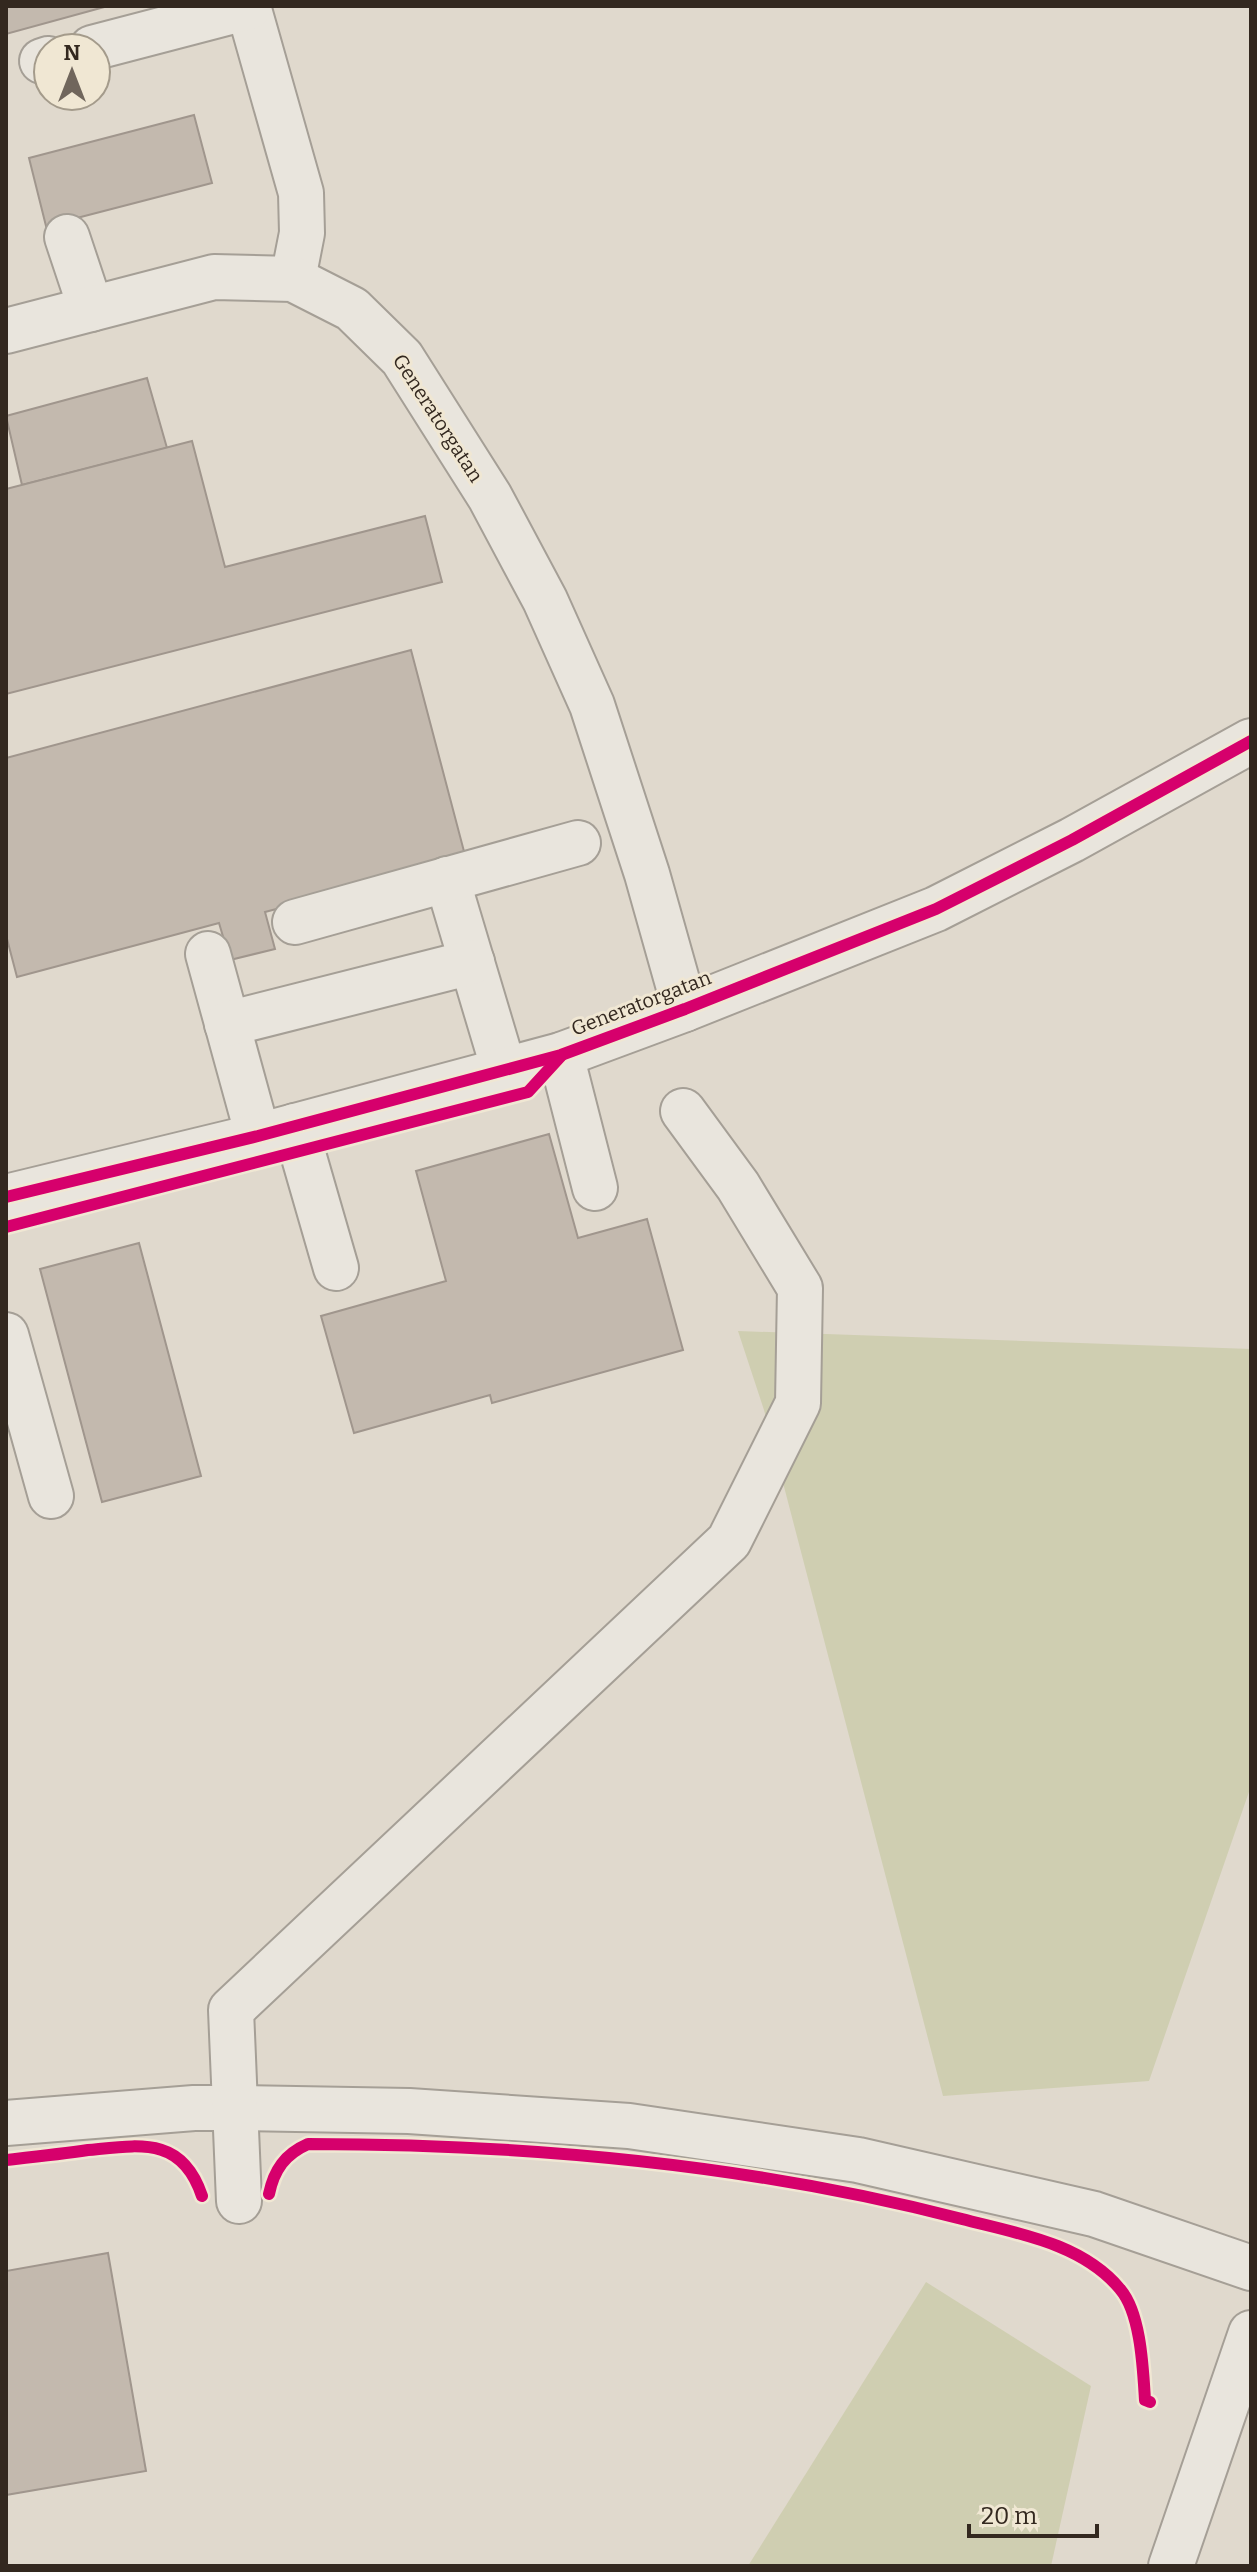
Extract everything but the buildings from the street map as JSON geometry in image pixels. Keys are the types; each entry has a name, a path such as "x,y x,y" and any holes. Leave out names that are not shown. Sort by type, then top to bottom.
{"street":[{"path":"112,43 249,7 301,193 302,233 293,279"},
{"path":"67,237 91,309"},
{"name":"Generatorgatan","path":"6,331 214,277 293,279 352,309 402,358 490,497 539,587 592,705 647,874 685,1009"},
{"name":"Generatorgatan","path":"6,1197 276,1131 561,1055 936,909 1072,840 1251,741"},
{"path":"295,922 578,843"},
{"path":"447,879 504,1070"},
{"path":"208,954 227,1024 336,1268"},
{"path":"227,1024 472,962"},
{"path":"561,1055 595,1188"},
{"path":"239,2201 231,2010 729,1541 798,1403 800,1288 738,1186 683,1111"},
{"path":"6,1335 51,1496"},
{"path":"6,2123 194,2108 235,2108 409,2111 629,2126 858,2160 1094,2214 1251,2268"},
{"path":"1171,2566 1251,2333"}],"green space":[{"path":"738,1331 1251,1349 1251,1786 1149,2081 943,2096 764,1410"},
{"path":"926,2282 1091,2386 1051,2566 748,2566"}],"cycle path":[{"path":"6,1197 258,1136 561,1055 936,909 1072,840 1251,741"},
{"path":"6,1227 528,1092 561,1056"},
{"path":"269,2194 282,2164 308,2144 473,2148 638,2161 720,2171 882,2200 1047,2242 1068,2250 1105,2273 1127,2299 1137,2326 1145,2400 1150,2402"},
{"path":"6,2160 125,2147 157,2149 183,2163 202,2196"}]}
